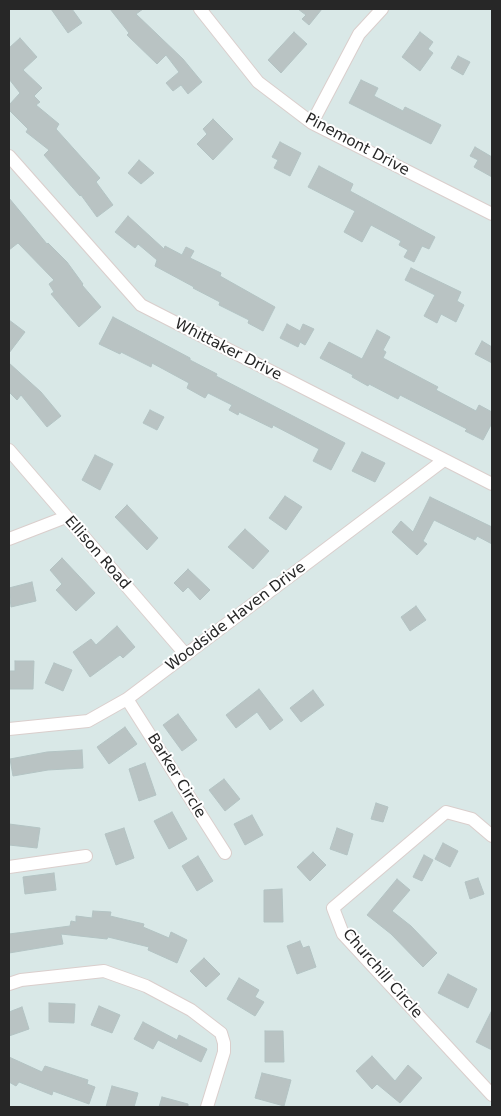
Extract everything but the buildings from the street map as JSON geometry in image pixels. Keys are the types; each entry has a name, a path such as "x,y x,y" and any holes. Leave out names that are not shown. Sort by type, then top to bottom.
{"street":[{"name":"Pinemont Drive","path":"200,9 258,82 312,123 492,214"},
{"path":"312,123 358,34 382,9"},
{"name":"Whittaker Drive","path":"9,156 141,305 492,484"},
{"name":"Ellison Road","path":"9,450 186,655"},
{"name":"Woodside Haven Drive","path":"9,729 88,721 127,699 444,460"},
{"path":"9,539 66,517"},
{"name":"Barker Circle","path":"127,699 225,853"},
{"name":"Churchill Circle","path":"492,836 472,819 446,812 333,908 343,934 492,1095"},
{"path":"9,867 86,856"},
{"path":"9,984 21,980 104,971 146,986 191,1010 221,1033 224,1043 224,1052 207,1107"}]}
